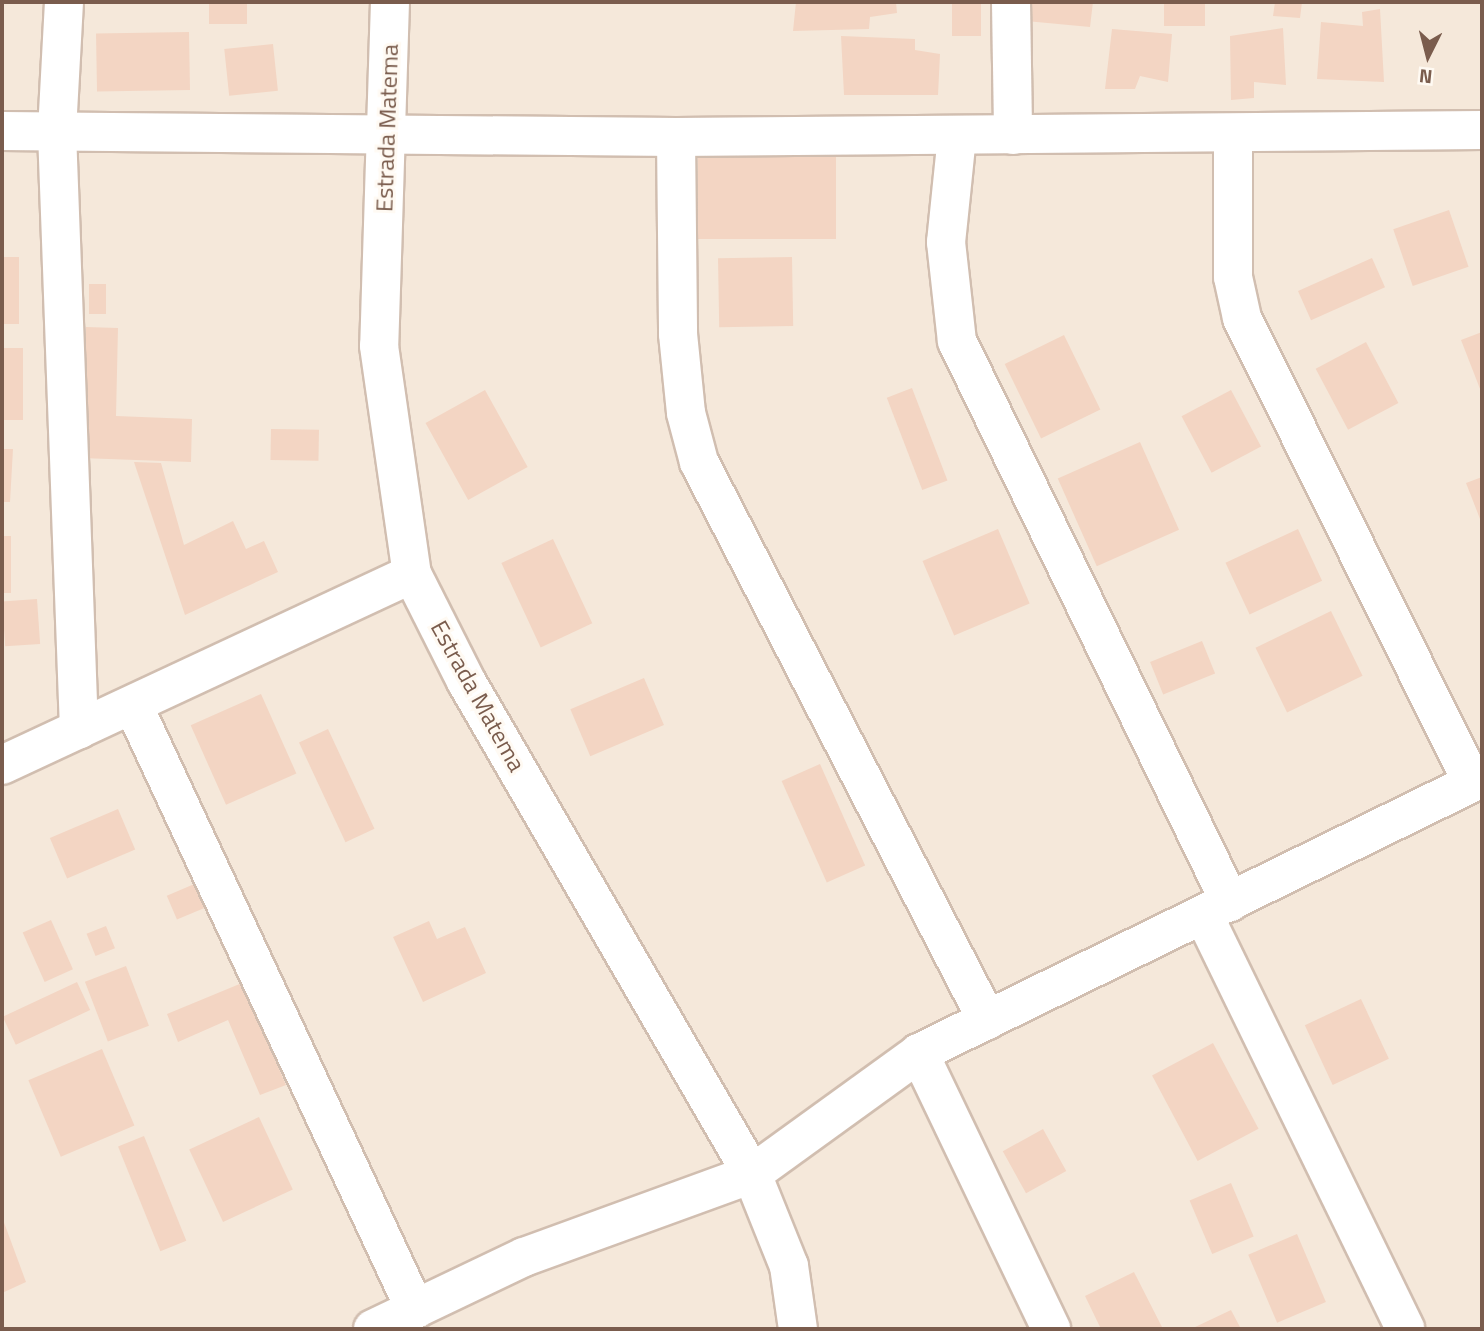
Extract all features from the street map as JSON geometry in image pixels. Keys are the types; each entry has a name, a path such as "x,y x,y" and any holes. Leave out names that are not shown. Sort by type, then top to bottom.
{"street":[{"path":"64,2 57,132 79,730"},
{"name":"Estrada Matema","path":"390,2 379,346 412,575 466,681 751,1174 789,1266 798,1329"},
{"path":"1011,2 1013,135"},
{"path":"2,131 387,137 676,137 1482,130"},
{"path":"373,1329 524,1257 751,1174 919,1053 1477,780 1242,318 1233,277 1233,133"},
{"path":"957,136 946,242 957,341 1217,909 1405,1329"},
{"path":"676,137 678,334 699,461 987,1020"},
{"path":"2,765 412,575"},
{"path":"133,705 415,1309"},
{"path":"919,1053 1051,1329"}],"shaded area":[{"path":"2,2 1482,2 1482,1329 2,1329"}],"building":[{"path":"209,2 247,2 247,24 209,24"},
{"path":"796,2 896,2 897,13 870,17 869,29 793,31"},
{"path":"952,2 981,2 981,36 952,36"},
{"path":"1025,2 1093,2 1090,27 1026,21"},
{"path":"1164,2 1205,2 1205,26 1164,26"},
{"path":"1275,2 1302,2 1300,18 1273,16"},
{"path":"1380,9 1384,82 1317,79 1321,22 1363,26 1362,12"},
{"path":"1283,28 1286,85 1254,82 1254,98 1231,100 1230,36"},
{"path":"1112,29 1172,34 1168,82 1140,76 1135,89 1105,89"},
{"path":"189,32 190,90 97,92 96,34"},
{"path":"841,36 915,39 915,50 940,54 938,95 844,95"},
{"path":"273,44 278,91 229,96 224,49"},
{"path":"698,152 836,152 836,239 698,239"},
{"path":"1449,210 1469,267 1413,286 1393,229"},
{"path":"2,257 19,257 19,324 2,324"},
{"path":"792,257 793,326 719,327 718,258"},
{"path":"1372,258 1385,287 1311,320 1298,291"},
{"path":"89,284 106,284 106,314 89,314"},
{"path":"86,327 118,328 116,416 192,419 191,462 81,458"},
{"path":"1482,332 1482,394 1461,340"},
{"path":"1064,335 1100,410 1041,439 1005,364"},
{"path":"1366,342 1398,403 1348,430 1316,369"},
{"path":"2,348 23,348 23,420 2,420"},
{"path":"912,388 947,480 922,490 887,398"},
{"path":"485,390 528,467 468,500 426,423"},
{"path":"1231,390 1261,447 1212,473 1182,416"},
{"path":"271,429 319,430 318,461 270,460"},
{"path":"1140,442 1179,530 1097,566 1058,479"},
{"path":"2,449 13,449 10,502 2,502"},
{"path":"134,462 161,463 184,545 233,521 246,549 264,541 278,572 185,615"},
{"path":"1482,477 1482,524 1466,483"},
{"path":"998,529 1030,604 954,636 923,561"},
{"path":"1298,529 1322,581 1250,614 1225,563"},
{"path":"2,536 11,536 11,593 2,593"},
{"path":"553,539 592,623 541,647 501,563"},
{"path":"37,599 40,644 5,646 2,601"},
{"path":"1331,611 1363,676 1287,713 1256,648"},
{"path":"1202,641 1215,673 1163,694 1150,662"},
{"path":"644,678 664,725 590,756 570,709"},
{"path":"261,694 296,773 226,805 191,725"},
{"path":"328,729 374,829 345,842 299,743"},
{"path":"820,764 865,865 827,882 782,781"},
{"path":"118,809 135,850 67,878 50,838"},
{"path":"199,882 209,906 177,920 167,896"},
{"path":"51,920 73,969 45,982 23,933"},
{"path":"429,921 437,939 465,927 486,973 423,1002 393,937"},
{"path":"106,926 115,948 96,956 87,934"},
{"path":"126,966 149,1026 108,1042 85,982"},
{"path":"77,982 90,1010 16,1045 3,1017"},
{"path":"242,983 286,1085 260,1095 228,1020 178,1042 167,1014"},
{"path":"1361,999 1389,1059 1333,1085 1305,1025"},
{"path":"1213,1043 1259,1129 1198,1161 1152,1075"},
{"path":"102,1049 134,1125 61,1157 28,1080"},
{"path":"259,1117 293,1190 223,1222 189,1150"},
{"path":"1043,1129 1066,1171 1026,1193 1003,1151"},
{"path":"144,1136 186,1241 160,1251 118,1146"},
{"path":"1231,1183 1254,1236 1212,1254 1190,1201"},
{"path":"2,1217 26,1282 2,1293"},
{"path":"1297,1234 1326,1302 1277,1323 1248,1255"},
{"path":"1134,1272 1163,1329 1101,1329 1085,1296"},
{"path":"1231,1310 1241,1329 1191,1329"}]}
